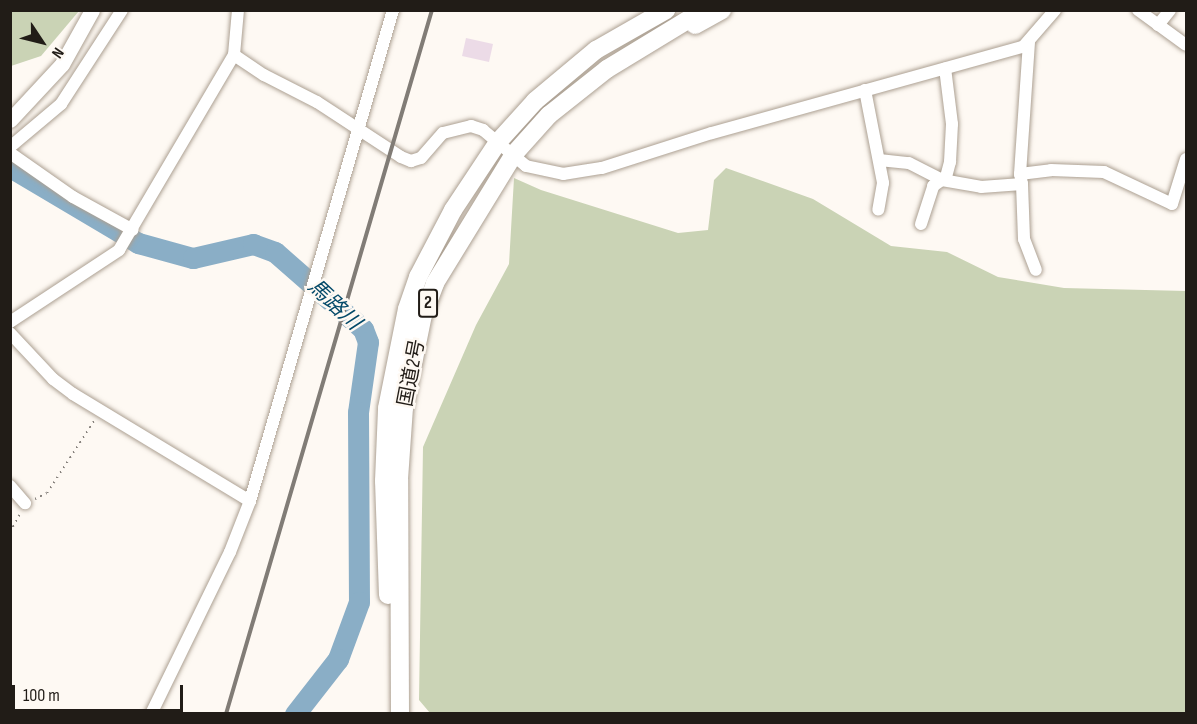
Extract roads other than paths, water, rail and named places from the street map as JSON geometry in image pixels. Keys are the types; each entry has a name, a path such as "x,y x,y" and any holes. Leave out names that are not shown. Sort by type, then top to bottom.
{"highway":[{"name":"2","path":"633,30 656,10"},
{"name":"国道2号","path":"389,714 384,481 387,408 407,309 418,277 453,210 498,142 557,79 596,50 666,10"},
{"name":"国道2号","path":"400,714 399,479 404,408 423,315 435,283 514,154 574,93 644,44 704,10"},
{"path":"644,44 683,31 722,10"}],"main road":[{"path":"10,120 62,64 93,10"}],"street":[{"path":"10,147 61,104 122,10"},
{"path":"10,322 107,260 123,245 172,156 234,55 238,10"},
{"path":"151,714 230,552 250,501 309,305 356,127 393,10"},
{"path":"234,55 411,161 421,158 452,128 471,126 498,142 526,166 563,174 602,168 865,90 1023,47 1055,10"},
{"path":"1138,10 1186,45"},
{"path":"1158,25 1170,10"},
{"path":"1029,41 1021,179 1024,239 1036,270"},
{"path":"921,224 933,186 942,180 950,162 952,124 945,68"},
{"path":"865,90 883,183 878,210"},
{"path":"10,153 73,196 132,232"},
{"path":"879,160 909,163 942,180 981,188 1051,170 1104,172 1172,204 1186,159"},
{"path":"10,333 53,379 100,411 250,501"},
{"path":"10,486 25,503"}],"waterway":[{"name":"馬路川","path":"10,167 138,243 193,258 253,244 275,252 363,329 368,342 358,412 359,602 338,659 295,714"}],"railway":[{"path":"226,714 432,10"}]}
